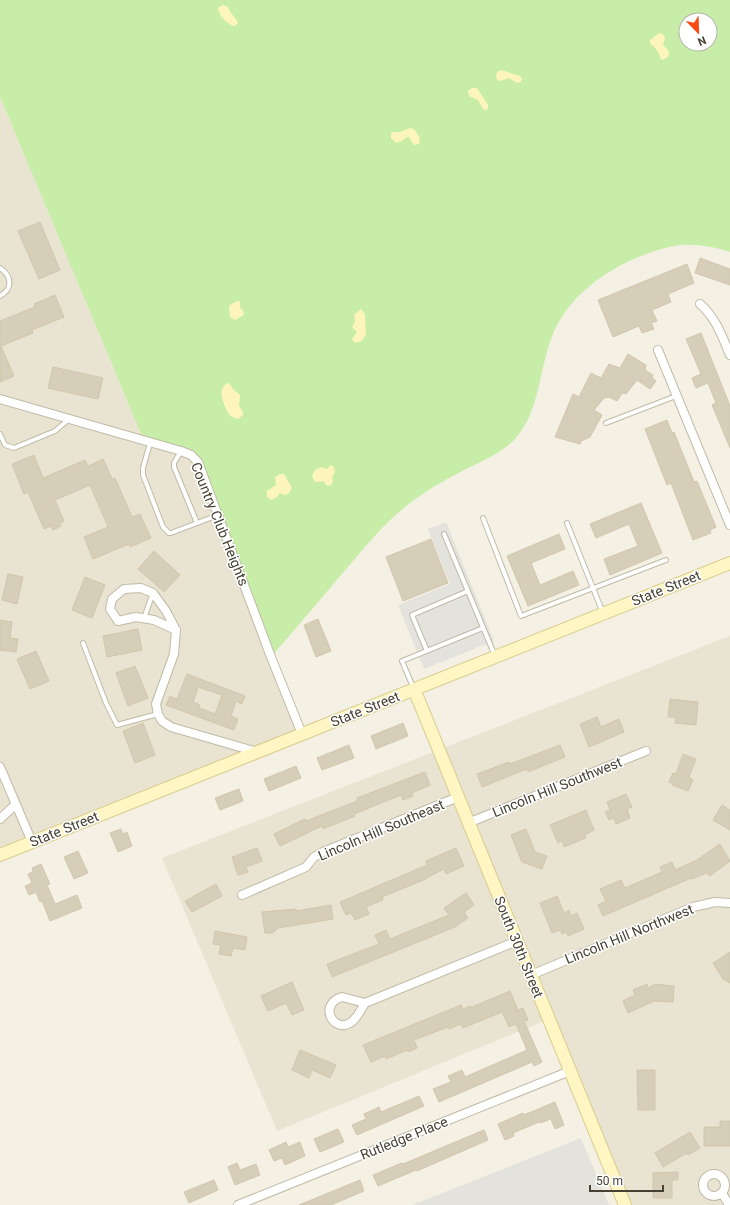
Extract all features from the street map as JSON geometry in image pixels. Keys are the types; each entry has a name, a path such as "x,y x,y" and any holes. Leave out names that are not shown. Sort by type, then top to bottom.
{"main road":[{"name":"State Street","path":"0,855 730,563"},
{"name":"South 30th Street","path":"414,689 625,1205"}],"street":[{"path":"700,304 712,316 718,325 730,355"},
{"path":"658,350 730,525"},
{"name":"Country Club Heights","path":"0,399 68,420 181,451 191,455 198,462 271,657 302,734"},
{"path":"176,630 154,620 144,618 136,617 118,621 110,609 112,599 124,590 141,588 153,593 166,611 176,630 174,654 157,699 158,714 162,720 171,727 257,752"},
{"name":"Lincoln Hill Southwest","path":"468,823 646,751"},
{"path":"0,767 32,842"},
{"name":"Lincoln Hill Southeast","path":"242,895 306,867 314,857 323,852 458,797"},
{"path":"0,819 16,805"},
{"name":"Lincoln Hill Northwest","path":"531,974 693,907 715,902 730,903"},
{"path":"365,1003 517,941"},
{"name":"Rutledge Place","path":"238,1205 570,1071"},
{"path":"722,1193 729,1205"}],"lane":[{"path":"0,268 7,274 10,284 6,293 0,296"},
{"path":"606,423 677,396"},
{"path":"0,434 5,445 14,448 55,431 68,420"},
{"path":"150,443 143,468 143,475 163,528 171,533 219,515"},
{"path":"181,451 174,463 174,467 197,523"},
{"path":"483,518 521,616 666,560"},
{"path":"567,523 603,614"},
{"path":"444,534 495,657"},
{"path":"427,651 412,615 468,591"},
{"path":"144,618 153,593"},
{"path":"414,689 402,661 483,628"},
{"path":"83,643 106,703 117,725 158,714"}],"shaded area":[{"path":"0,97 144,441 191,455 302,734 0,855"},
{"path":"446,522 494,641 424,669 398,605 450,584 428,529"},
{"path":"730,636 730,1205 625,1205 549,1019 277,1131 162,858"},
{"path":"581,1138 609,1205 412,1205"}],"green space":[{"path":"0,0 730,0 730,252 700,245 668,247 631,260 602,276 589,286 567,310 558,324 547,352 534,405 529,418 514,440 492,456 427,491 389,521 271,657 195,458 144,441 0,97"}],"sand":[{"path":"223,5 228,7 237,21 238,23 235,26 227,22 220,14 218,8"},
{"path":"659,33 664,35 665,38 663,44 669,52 668,57 663,60 661,59 657,50 650,43 650,40"},
{"path":"501,70 520,76 522,79 521,82 517,83 509,78 501,81 497,80 497,72"},
{"path":"472,88 477,88 488,105 488,109 484,110 478,100 469,96 468,91"},
{"path":"410,128 414,129 420,138 419,144 414,145 409,137 396,143 391,138 392,132 400,132"},
{"path":"238,301 240,302 240,307 244,315 235,320 230,317 229,307 231,304"},
{"path":"361,309 365,314 366,334 362,341 355,343 352,339 357,332 352,327 355,322 354,315"},
{"path":"228,383 240,395 239,406 243,412 243,415 238,419 230,416 222,398 222,389"},
{"path":"331,465 334,467 335,472 332,477 333,482 331,485 327,486 323,481 315,482 312,476 315,470 321,467 327,469"},
{"path":"280,474 284,474 292,488 288,494 284,495 280,493 276,498 271,500 267,497 267,491 276,485 275,477"}],"building":[{"path":"40,222 60,270 39,279 18,231"},
{"path":"700,258 730,269 730,285 695,273"},
{"path":"687,264 694,283 668,294 671,302 652,310 657,321 651,323 654,329 642,333 639,326 613,337 598,300"},
{"path":"55,295 64,317 32,330 33,333 1,346 14,376 0,382 0,321 35,307 34,304"},
{"path":"701,333 730,406 730,448 712,405 716,403 708,383 696,388 692,378 701,374 686,339"},
{"path":"628,354 646,365 645,370 653,375 652,378 656,381 650,389 637,380 626,394 622,393 617,401 609,397 604,398 594,410 602,415 590,437 581,441 580,444 555,437 573,394 579,397 591,373 601,378 609,364 620,368"},
{"path":"53,367 103,378 98,399 48,388"},
{"path":"667,420 672,433 674,432 694,482 697,481 716,527 710,530 711,533 693,540 671,483 667,485 645,429"},
{"path":"34,455 43,478 85,460 88,466 103,459 112,479 115,478 132,517 140,514 151,538 130,547 129,544 93,559 84,537 108,527 90,485 55,500 64,521 60,523 61,526 53,530 51,526 44,529 28,492 24,494 12,464"},
{"path":"641,503 662,553 610,575 604,559 638,546 629,524 596,538 590,524"},
{"path":"559,534 565,549 531,563 540,585 573,571 579,585 528,606 507,556"},
{"path":"431,539 448,583 403,601 386,557"},
{"path":"154,551 180,575 164,592 138,569"},
{"path":"8,574 23,577 17,604 2,600"},
{"path":"85,577 105,585 92,618 72,610"},
{"path":"318,619 331,651 316,657 304,625"},
{"path":"0,620 12,622 10,638 18,639 16,652 0,650"},
{"path":"138,629 142,650 107,657 103,636"},
{"path":"36,651 49,681 30,689 17,659"},
{"path":"135,666 148,698 128,706 116,673"},
{"path":"187,674 245,696 242,704 236,701 231,716 238,719 234,730 166,705 170,696 177,699","holes":["198,687 222,695 215,714 199,708 200,705 193,702"]},
{"path":"670,699 698,702 696,725 675,723 676,717 668,717"},
{"path":"597,717 601,727 619,719 624,732 589,747 580,724"},
{"path":"143,723 155,755 135,763 123,731"},
{"path":"403,723 408,736 376,749 371,736"},
{"path":"349,745 354,758 322,770 317,758"},
{"path":"560,745 565,757 528,772 527,769 482,787 477,774 509,762 510,764"},
{"path":"683,754 696,759 689,777 693,780 688,791 672,785 672,783 669,782 673,773 676,774"},
{"path":"296,766 301,778 269,791 264,779"},
{"path":"425,772 430,785 412,793 413,796 403,800 401,795 354,814 355,816 323,829 322,826 280,846 274,834 305,819 306,821 357,801 357,798"},
{"path":"239,789 243,801 220,810 215,798"},
{"path":"626,794 632,807 627,809 630,818 616,824 614,818 609,820 605,812 610,810 607,802"},
{"path":"722,805 730,810 730,830 713,820"},
{"path":"586,810 594,830 585,835 586,838 564,847 562,841 558,843 550,825"},
{"path":"121,829 123,834 127,832 132,846 118,852 110,833"},
{"path":"526,829 535,852 547,856 542,869 522,862 511,835"},
{"path":"720,844 730,861 710,876 707,873 691,878 603,916 598,905 606,901 600,889 621,880 625,888 662,872 660,867 672,862 675,870 697,860"},
{"path":"257,848 262,861 246,867 248,872 238,875 232,857"},
{"path":"456,848 464,866 446,874 444,869 426,879 382,897 383,900 366,907 369,914 355,920 351,913 346,915 340,902 427,865 426,861"},
{"path":"78,851 88,873 74,879 64,857"},
{"path":"41,864 50,884 47,885 55,904 77,895 82,908 50,921 42,901 40,902 36,892 29,895 25,886 32,883 28,874 33,872 32,868"},
{"path":"216,884 222,896 192,912 185,901"},
{"path":"466,893 474,905 464,912 468,918 455,927 332,977 327,964 379,944 375,935 386,930 390,939 449,915 444,908"},
{"path":"557,896 564,913 569,910 571,916 577,913 584,929 568,936 567,932 562,934 561,930 552,933 540,903"},
{"path":"331,905 333,919 278,928 273,933 265,933 262,912 296,909 296,911"},
{"path":"215,931 247,937 245,950 233,948 231,956 219,954 221,945 213,944"},
{"path":"730,952 730,983 723,979 713,963"},
{"path":"292,982 304,1010 292,1015 286,1003 268,1011 261,996"},
{"path":"647,984 648,988 655,984 674,986 673,1002 654,1001 628,1013 623,1001 635,995 633,990"},
{"path":"510,991 518,1010 523,1008 528,1020 524,1021 542,1062 534,1066 532,1062 439,1102 433,1089 451,1082 448,1076 462,1070 465,1077 527,1050 516,1024 509,1027 502,1012 463,1028 461,1024 449,1029 448,1027 414,1040 417,1048 408,1052 407,1050 386,1059 385,1056 371,1062 363,1045 461,1005 463,1009 472,1007"},
{"path":"300,1050 336,1065 330,1078 312,1070 309,1078 292,1070"},
{"path":"637,1070 655,1070 655,1110 638,1110"},
{"path":"419,1096 424,1106 357,1135 352,1125 366,1119 364,1114 379,1107 381,1112"},
{"path":"555,1102 564,1125 555,1129 551,1119 540,1123 539,1122 513,1133 514,1136 505,1140 498,1124 523,1113 524,1115"},
{"path":"720,1121 730,1121 730,1146 704,1146 704,1127 720,1127"},
{"path":"338,1129 344,1142 320,1152 314,1139"},
{"path":"484,1130 488,1140 417,1171 416,1170 378,1186 373,1175"},
{"path":"690,1132 700,1148 688,1155 687,1153 663,1167 655,1153"},
{"path":"286,1142 288,1147 300,1142 305,1156 285,1165 282,1158 274,1161 269,1150"},
{"path":"237,1163 240,1170 256,1164 260,1175 235,1185 228,1167"},
{"path":"678,1172 678,1180 672,1180 672,1198 653,1198 653,1173"},
{"path":"214,1180 218,1190 189,1203 184,1192"},
{"path":"360,1180 364,1191 331,1205 299,1205"}]}
